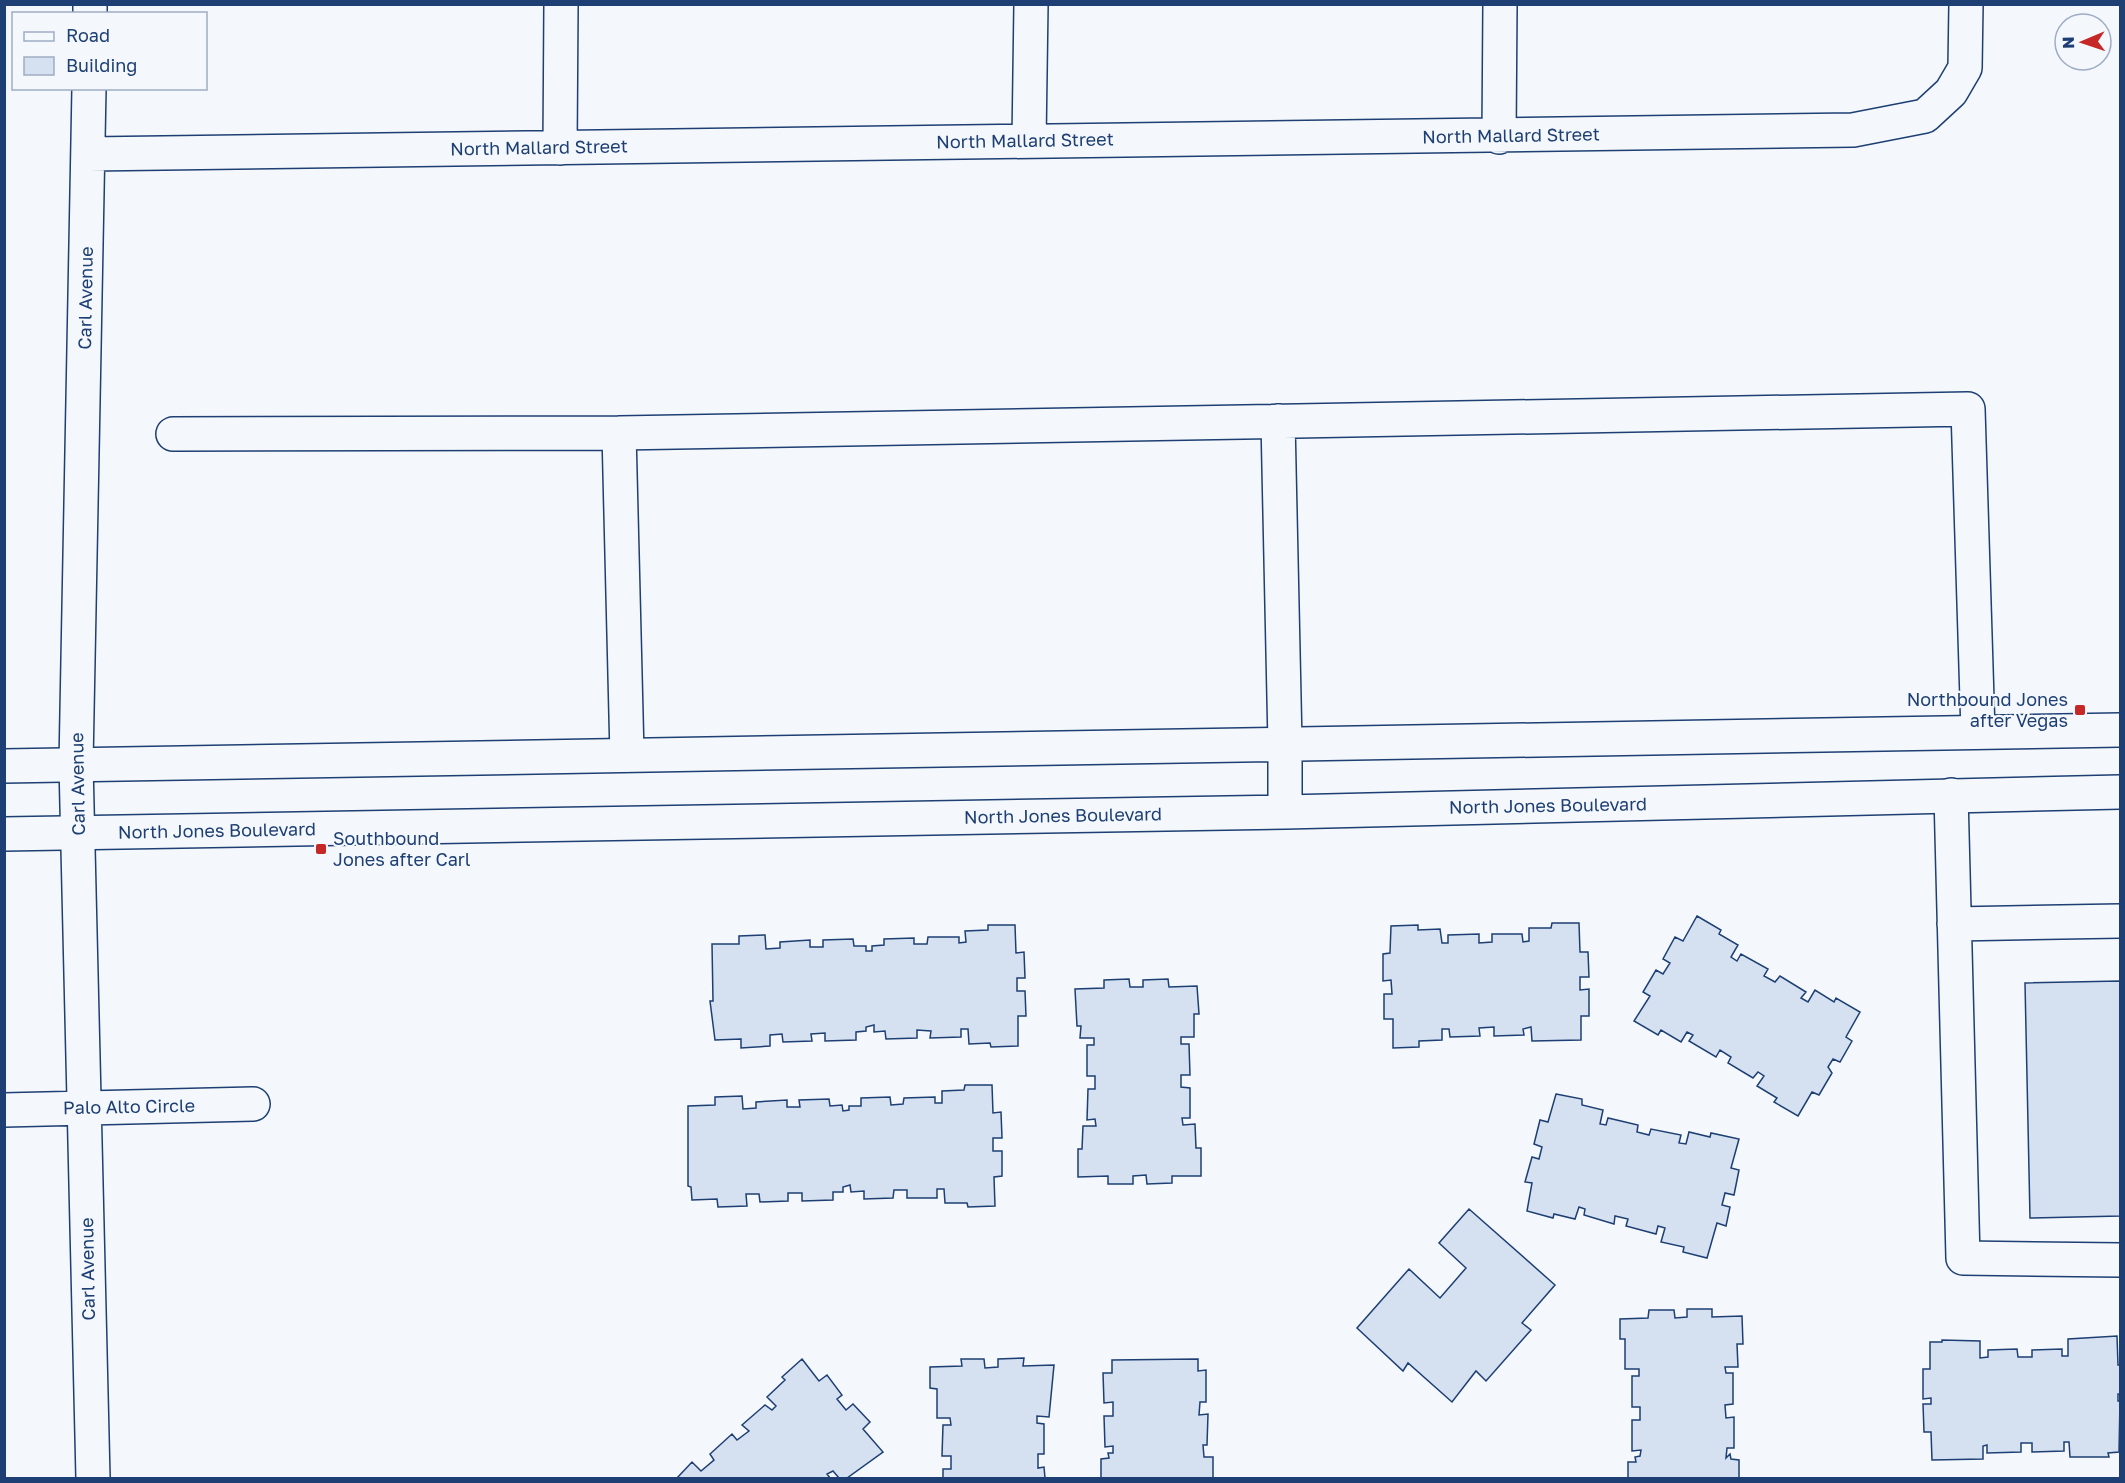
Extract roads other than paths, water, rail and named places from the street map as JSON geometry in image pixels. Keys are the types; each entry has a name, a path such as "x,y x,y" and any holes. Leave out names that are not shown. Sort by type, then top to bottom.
{"main road":[{"path":"560,148 561,4"},
{"path":"1029,141 1031,4"},
{"path":"1499,137 1500,4"},
{"name":"North Mallard Street","path":"89,154 1499,137 1853,130 1925,116 1951,92 1965,68 1966,4"},
{"name":"Carl Avenue","path":"89,90 76,764 93,1479"},
{"path":"173,434 619,433 1968,409 1978,732"},
{"path":"1278,421 1285,812"},
{"path":"619,433 627,755"},
{"path":"4,766 2121,730"},
{"name":"North Jones Boulevard","path":"4,834 1285,812 2121,792"},
{"path":"1951,795 1963,1258 2121,1260"},
{"path":"1954,924 2121,921"},
{"name":"Palo Alto Circle","path":"4,1110 253,1104"}],"place":[{"name":"Northbound Jones after Vegas","path":"2080,710"},
{"name":"Southbound Jones after Carl","path":"321,849"}]}
